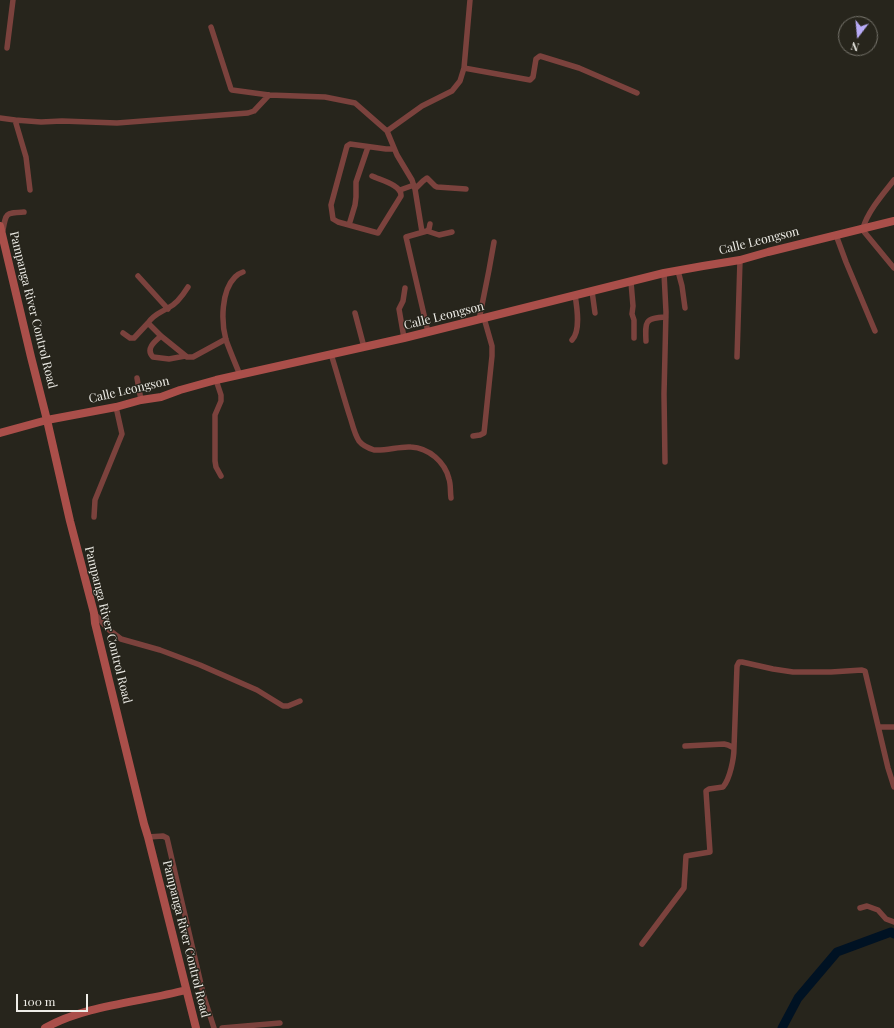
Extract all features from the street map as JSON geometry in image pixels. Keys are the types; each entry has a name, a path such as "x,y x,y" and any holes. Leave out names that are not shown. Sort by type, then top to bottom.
{"street":[{"path":"7,48 13,0"},
{"path":"387,131 422,106 452,91 460,81 464,68 470,0"},
{"path":"211,26 231,89 269,95 325,97 355,103 387,131 394,149 412,180 424,232"},
{"path":"464,68 530,80 533,77 536,59 540,56 579,68 637,93"},
{"path":"0,118 41,122 62,121 117,123 248,113 254,111 269,95"},
{"path":"14,120 26,157 30,190"},
{"path":"372,176 394,185 402,193 378,233 338,222 333,219 331,205 347,146 350,144 394,149"},
{"path":"349,225 355,201 356,182 368,147"},
{"path":"400,190 414,187 427,178 437,187 466,189"},
{"path":"894,180 880,198 866,219 862,228 894,268"},
{"path":"1,229 3,232 6,215 12,212 24,212"},
{"name":"Calle Leongson","path":"0,433 47,420 161,397 180,390 240,374 404,338 664,273 740,260 894,221"},
{"path":"428,332 406,237 424,232 429,229 430,224"},
{"name":"Pampanga River Control Road","path":"1,229 70,521 94,613 95,624 196,1028"},
{"path":"424,232 439,235 452,232"},
{"path":"836,235 875,331"},
{"path":"474,436 484,433 491,371 492,346 481,319 494,242"},
{"path":"737,358 740,260"},
{"path":"678,271 685,308"},
{"path":"240,374 226,339 223,319 225,296 231,282 235,277 243,272"},
{"path":"664,273 666,317 664,394 665,462"},
{"path":"138,276 168,309"},
{"path":"631,282 634,338"},
{"path":"123,333 130,338 134,338 152,317 168,309 174,304 184,294 188,287"},
{"path":"404,288 403,301 399,309 404,338"},
{"path":"592,291 595,313"},
{"path":"572,340 575,337 577,330 578,316 576,295"},
{"path":"355,313 364,347"},
{"path":"646,341 646,324 648,321 666,317"},
{"path":"148,322 185,356"},
{"path":"162,336 158,338 151,346 150,351 153,357 169,359 193,356 226,339"},
{"path":"331,354 359,442 374,450 411,447 434,455 444,467 449,478 451,498"},
{"path":"137,378 141,400"},
{"path":"216,380 221,401 215,415 215,461 216,467 221,476"},
{"path":"94,517 95,500 122,434 116,407"},
{"path":"94,613 108,629 121,639 160,650 200,665 257,690 283,706 288,706 300,701"},
{"path":"642,944 684,888 686,856 710,852 706,791 709,789 723,787 725,785 732,761 739,662 793,672 864,670 894,787"},
{"path":"879,727 894,727"},
{"path":"685,746 724,744 734,748"},
{"path":"148,837 163,836 167,838 206,1001 214,1028"},
{"path":"860,908 867,906 878,910 886,919 894,922"},
{"path":"45,1028 61,1020 84,1012 186,990"},
{"path":"222,1028 280,1022"}],"waterway":[{"path":"782,1028 798,998 837,952 891,932 894,934"}]}
